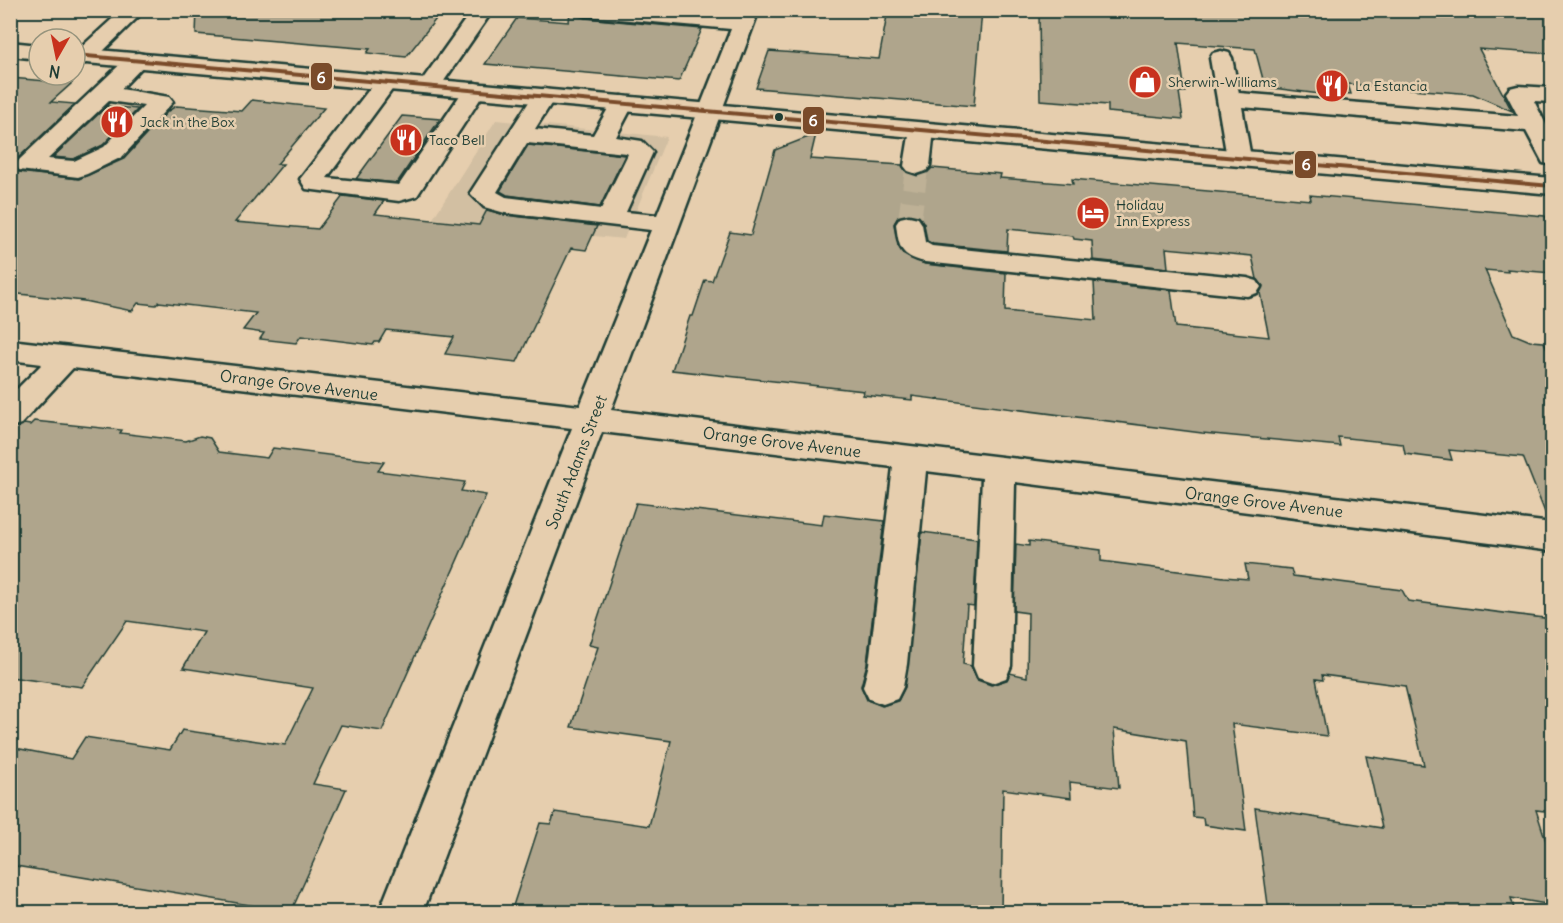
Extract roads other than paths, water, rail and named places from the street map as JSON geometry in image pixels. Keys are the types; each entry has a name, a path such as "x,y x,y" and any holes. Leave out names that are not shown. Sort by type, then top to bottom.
{"street":[{"path":"87,50 135,10"},
{"path":"429,86 483,10"},
{"path":"585,10 746,17"},
{"name":"South Adams Street","path":"401,912 746,17"},
{"path":"10,49 27,51"},
{"path":"87,56 1552,186"},
{"path":"1221,58 1239,158"},
{"path":"104,93 161,102 113,152 78,169 28,165 138,60"},
{"path":"386,83 313,182 399,193 408,191 475,90"},
{"path":"1552,95 1518,93 1552,158"},
{"path":"544,96 483,193 499,205 667,224"},
{"path":"1229,99 1535,125"},
{"path":"602,143 622,103"},
{"path":"917,166 922,130"},
{"path":"520,135 633,146 641,152 610,218"},
{"path":"633,172 685,177"},
{"path":"909,224 912,246 925,254 1248,287"},
{"name":"Orange Grove Avenue","path":"10,350 911,457 999,470 1552,537"},
{"path":"10,416 66,357"},
{"path":"883,687 888,664 911,457"},
{"path":"992,666 999,470"}],"tunnel":[{"path":"909,224 917,166"}],"place":[{"name":"Sherwin-Williams","path":"1145,82"},
{"name":"La Estancia","path":"1332,86"},
{"name":"Jack in the Box","path":"117,122"},
{"name":"Taco Bell","path":"406,140"},
{"name":"Holiday Inn Express","path":"1093,213"}]}
